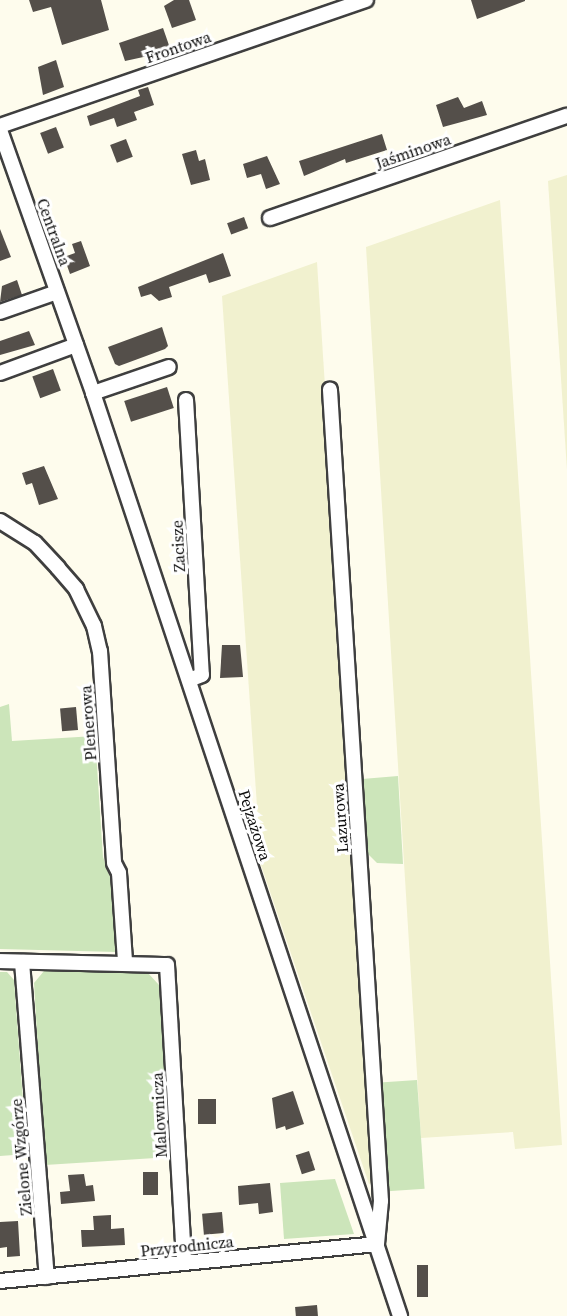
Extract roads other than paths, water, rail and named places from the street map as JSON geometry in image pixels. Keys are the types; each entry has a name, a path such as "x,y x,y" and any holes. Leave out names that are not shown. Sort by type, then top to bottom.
{"street":[{"name":"Frontowa","path":"0,128 366,0"},
{"name":"Jaśminowa","path":"270,218 567,116"},
{"name":"Centralna","path":"0,128 76,345"},
{"path":"0,312 57,291"},
{"path":"0,373 76,345"},
{"name":"Pejzażowa","path":"76,345 400,1316"},
{"path":"93,393 169,367"},
{"name":"Lazurowa","path":"330,390 381,1201 377,1244"},
{"name":"Zacisze","path":"186,400 202,675 189,680"},
{"name":"Plenerowa","path":"0,521 35,543 58,568 76,589 94,626 100,651 114,863 119,873 125,962"},
{"path":"0,961 125,962"},
{"name":"Zielone Wzgórze","path":"22,962 47,1277"},
{"name":"Malownicza","path":"125,962 167,965 184,1263"},
{"name":"Przyrodnicza","path":"0,1281 377,1244"}]}
